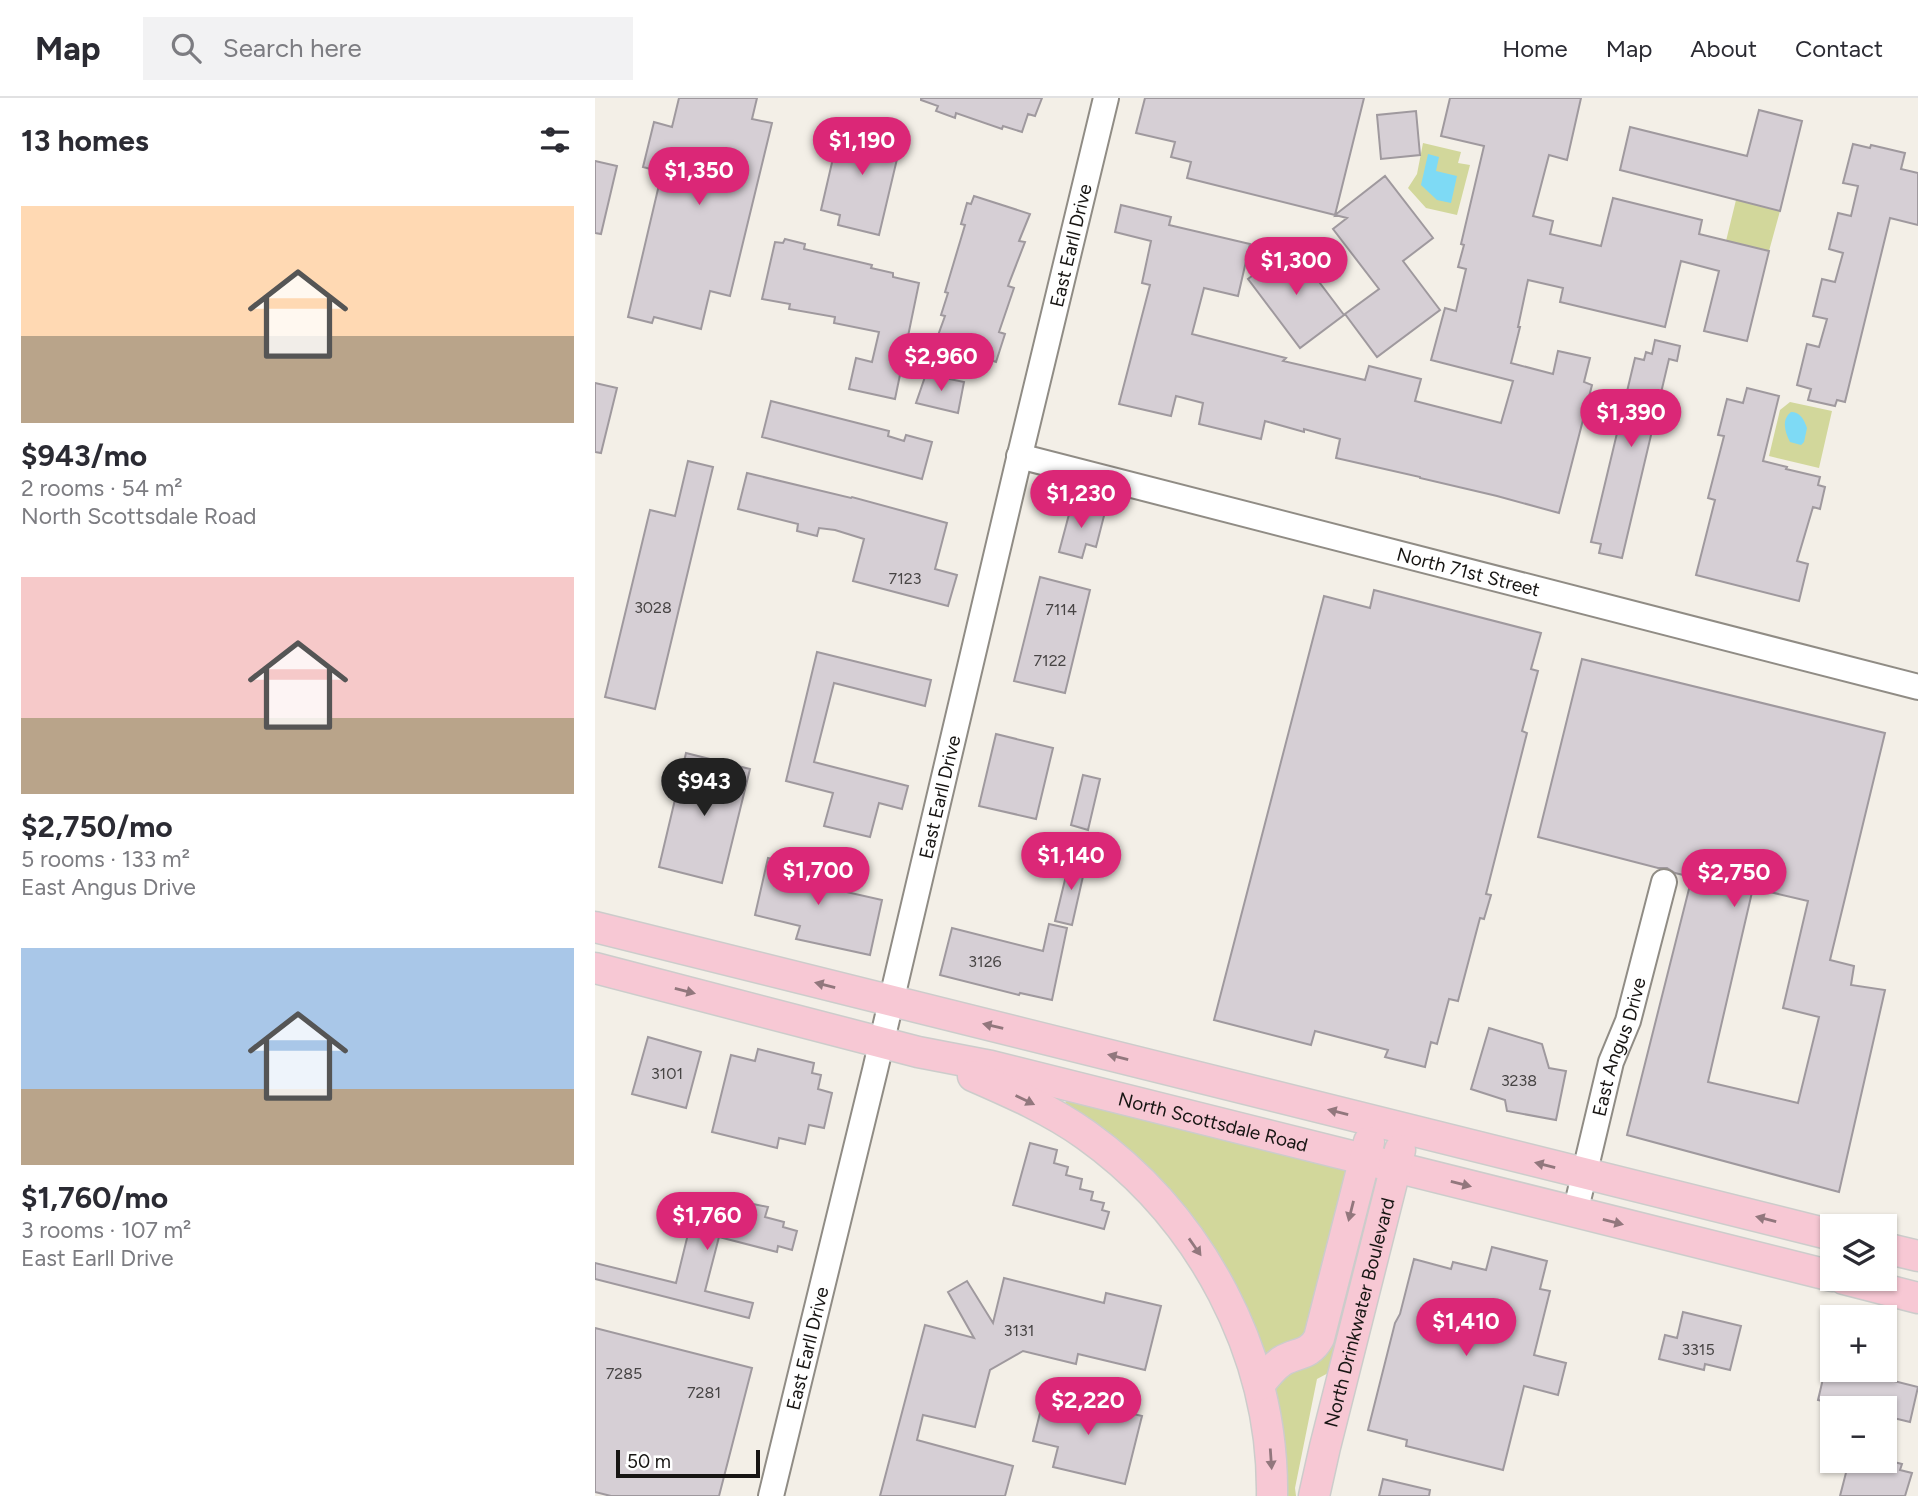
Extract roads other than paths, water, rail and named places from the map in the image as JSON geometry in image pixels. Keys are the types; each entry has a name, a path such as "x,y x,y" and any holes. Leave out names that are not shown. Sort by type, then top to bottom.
{"main road":[{"name":"North Scottsdale Road","path":"595,927 1820,1232"},
{"name":"North Scottsdale Road","path":"595,968 918,1052 991,1066 1820,1273"},
{"path":"918,1052 996,1086 1050,1113 1084,1134 1113,1156 1162,1203 1204,1259 1236,1319 1259,1385 1270,1447 1272,1496"},
{"path":"1259,1385 1279,1363 1302,1355 1316,1343 1321,1332 1374,1121"},
{"name":"North Drinkwater Boulevard","path":"1313,1496 1405,1129"},
{"path":"1897,1251 1918,1256"},
{"path":"1891,1291 1918,1298"},
{"path":"1302,1355 1318,1365 1325,1380 1309,1446 1313,1496"}],"street":[{"name":"East Earll Drive","path":"771,1496 1106,98"},
{"name":"North 71st Street","path":"1019,456 1918,687"},
{"name":"East Angus Drive","path":"1575,1213 1611,1062 1629,1021 1664,882"}],"water":[{"path":"1428,154 1439,157 1436,171 1457,176 1451,203 1437,200 1421,185"},
{"path":"1791,412 1801,417 1807,428 1801,445 1790,442 1787,434 1785,422"}]}
